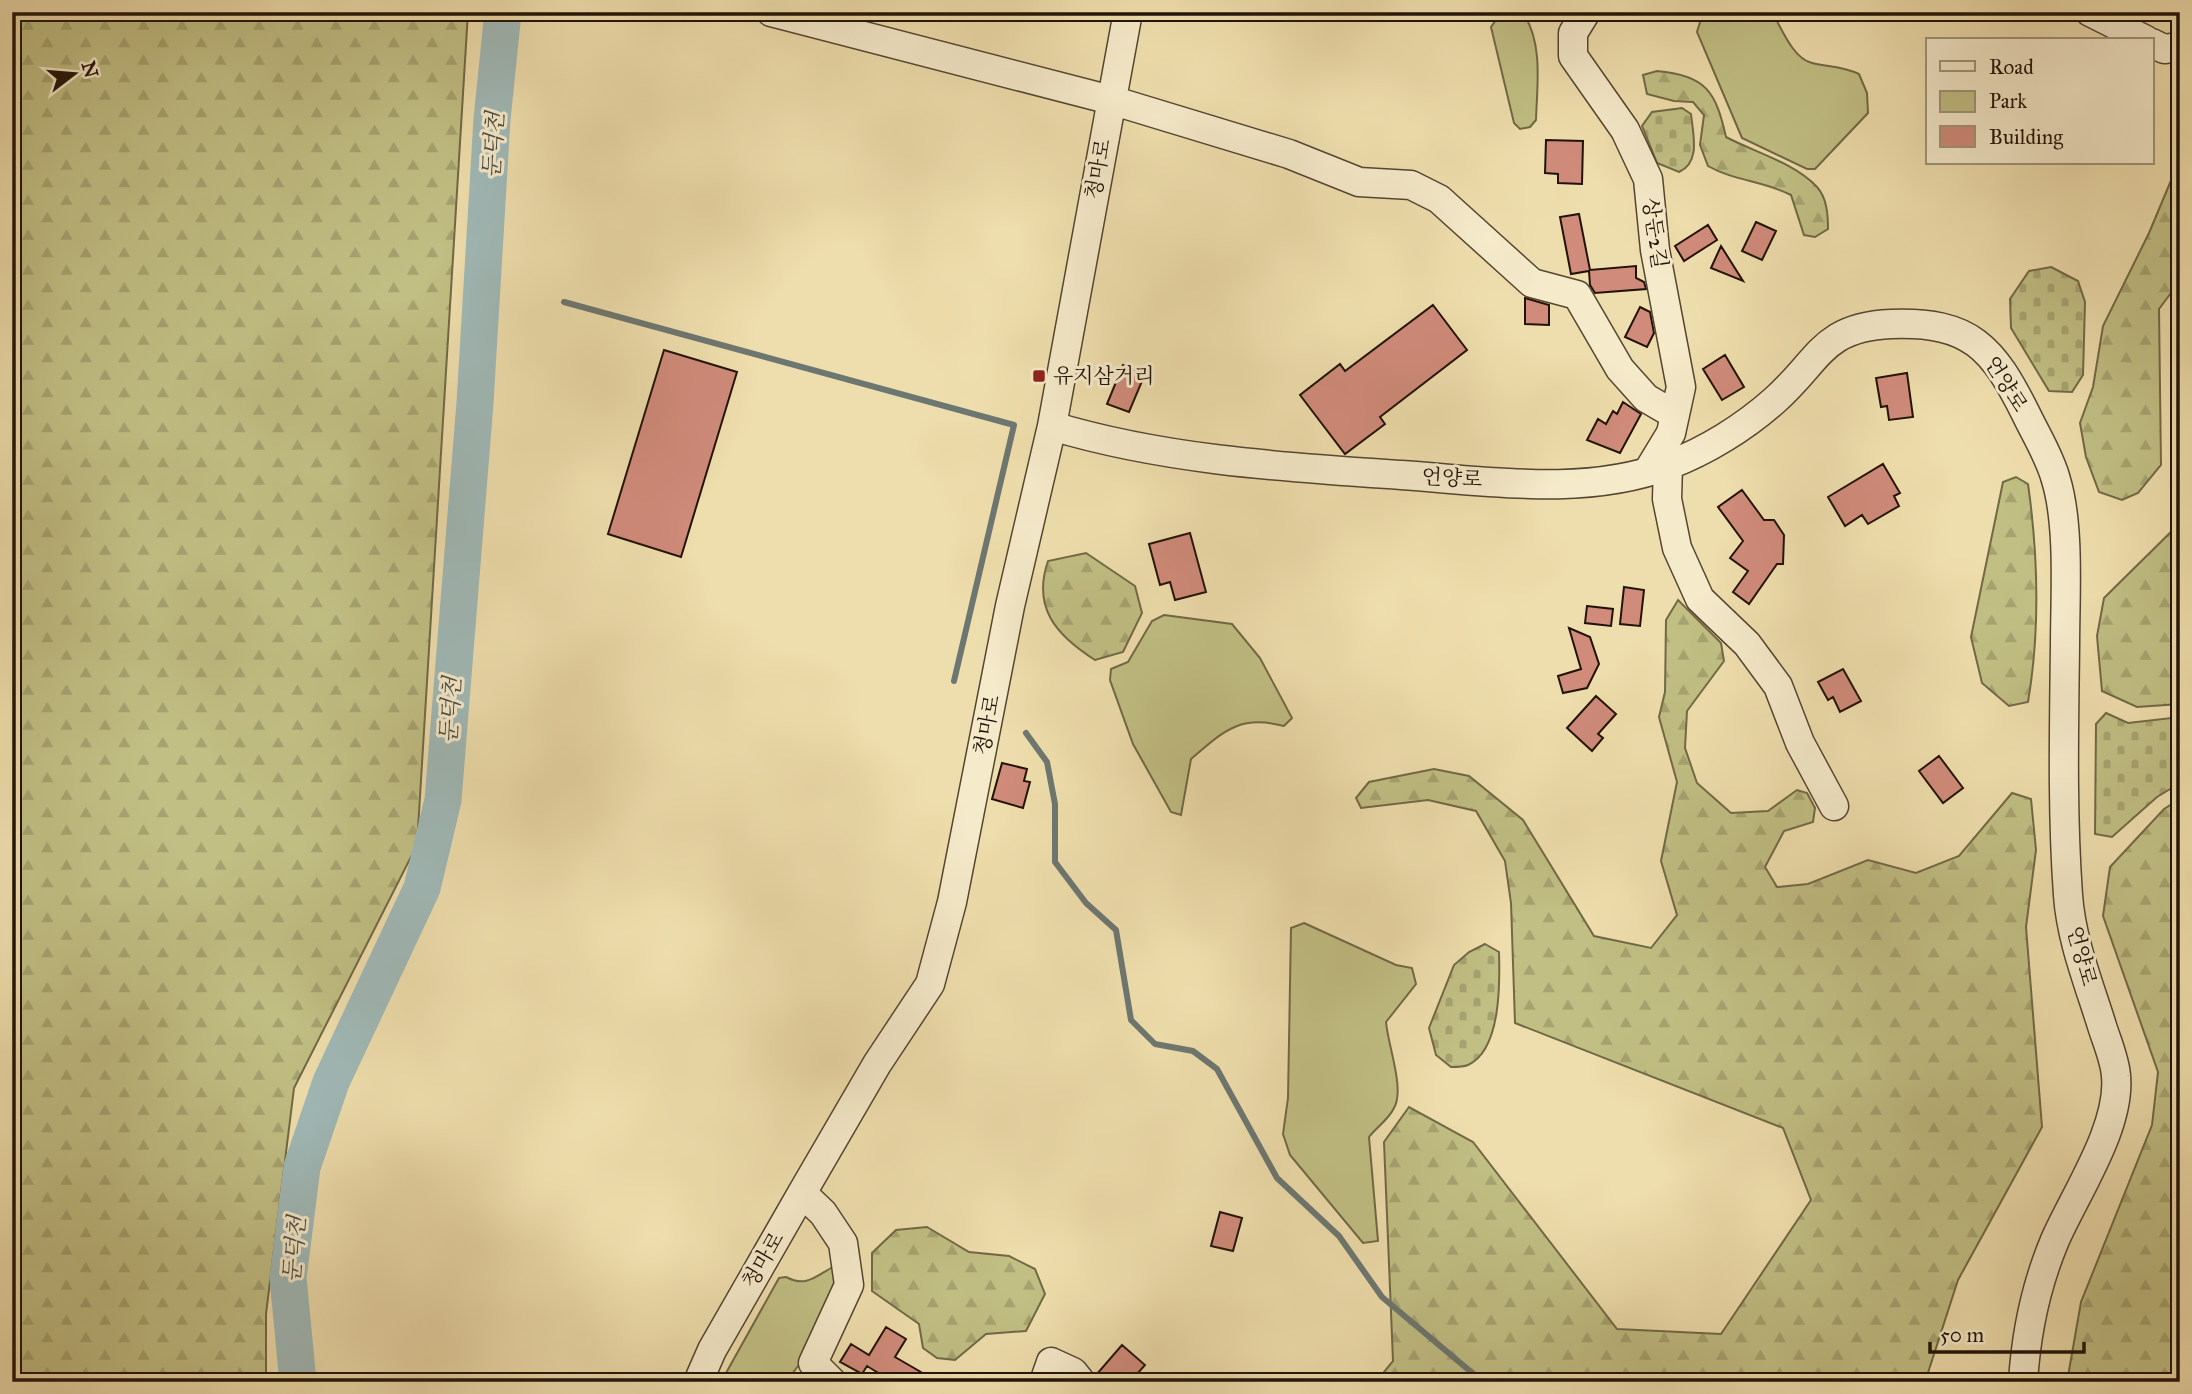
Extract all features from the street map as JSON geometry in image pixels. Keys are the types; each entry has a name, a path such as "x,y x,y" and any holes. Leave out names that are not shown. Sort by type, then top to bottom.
{"street":[{"path":"771,12 1111,100 1289,154 1359,181 1411,185 1439,199 1532,283 1577,295 1620,369 1646,398 1675,415"},
{"name":"청마로","path":"698,1382 712,1350 877,1064 930,984 952,902 1010,606 1052,426 1128,12"},
{"name":"상둔2길","path":"1586,12 1573,33 1573,56 1625,130 1648,179 1655,250 1681,387 1671,433 1658,468"},
{"path":"2090,12 2143,38"},
{"path":"2154,44 2164,49 2180,47"},
{"name":"언양로","path":"1052,426 1102,441 1187,456 1310,469 1548,484 1627,477 1658,468 1708,447 1766,407 1840,334 1894,324 1961,333 1996,360 2056,478 2062,508 2065,595 2062,814 2069,903 2078,948 2116,1075 2108,1125 2041,1276 2023,1382"},
{"path":"1658,468 1677,548 1700,598 1747,644 1778,686 1800,743 1834,806"},
{"path":"802,1193 822,1213 843,1243 849,1285 815,1375"},
{"path":"1044,1382 1051,1362 1073,1372 1081,1382"}],"green space":[{"path":"12,12 468,12 417,845 294,1088 266,1314 266,1382 12,1382"},
{"path":"1713,12 1772,12 1788,42 1805,60 1859,74 1867,93 1868,113 1815,169 1807,169 1742,138 1697,32 1700,22"},
{"path":"1517,14 1525,16 1531,28 1538,66 1536,120 1530,127 1520,129 1514,123 1491,27 1496,20"},
{"path":"1657,71 1674,73 1698,82 1713,97 1726,137 1797,171 1817,187 1825,201 1828,229 1815,237 1804,235 1791,195 1708,166 1700,145 1704,115 1693,102 1674,101 1647,94 1643,75"},
{"path":"1682,108 1691,114 1694,147 1690,162 1679,172 1657,163 1642,126 1652,112"},
{"path":"2180,159 2180,281 2159,309 2161,465 2138,493 2122,500 2099,492 2086,457 2080,423 2093,387 2103,326 2149,233"},
{"path":"2051,267 2078,281 2085,302 2083,375 2072,392 2049,391 2011,328 2010,299 2029,271"},
{"path":"2016,477 2028,484 2036,565 2036,621 2028,702 2009,706 1982,683 1971,637 2003,482"},
{"path":"2180,523 2180,704 2137,707 2102,691 2097,636 2104,598"},
{"path":"1086,553 1135,586 1142,613 1123,652 1095,660 1059,630 1051,619 1043,593 1048,561"},
{"path":"1678,600 1721,643 1724,661 1687,711 1685,748 1697,783 1731,813 1768,811 1797,790 1807,793 1815,808 1813,822 1784,831 1765,867 1777,887 1808,884 1868,860 1916,873 1959,856 2012,793 2031,799 2036,850 2026,927 2042,1127 1958,1280 1925,1382 1376,1382 1393,1361 1384,1142 1409,1107 1473,1142 1617,1329 1721,1334 1811,1200 1783,1128 1515,1023 1511,903 1505,861 1476,811 1428,800 1361,808 1356,798 1369,782 1434,769 1469,776 1523,820 1594,936 1651,948 1677,915 1661,861 1677,782 1659,717 1665,692 1666,620"},
{"path":"1164,615 1232,624 1260,658 1292,718 1284,726 1255,722 1233,728 1191,759 1181,815 1171,812 1133,744 1110,680 1111,669 1128,662 1152,621"},
{"path":"2106,713 2128,723 2180,717 2180,783 2157,797 2112,837 2095,834 2096,724"},
{"path":"2180,799 2180,1382 2067,1382 2081,1302 2152,1125 2158,1072 2103,916 2110,867 2164,809"},
{"path":"1304,923 1396,965 1412,968 1416,984 1386,1022 1398,1090 1392,1112 1369,1137 1378,1241 1363,1243 1290,1155 1283,1134 1288,1098 1291,928"},
{"path":"1485,944 1499,952 1498,997 1493,1031 1479,1057 1468,1065 1451,1067 1436,1055 1429,1028 1454,965 1469,952"},
{"path":"927,1227 969,1252 1009,1256 1035,1269 1045,1294 1026,1331 986,1334 955,1360 937,1358 923,1348 919,1324 872,1291 872,1253 896,1230"},
{"path":"831,1268 837,1268 840,1280 804,1358 786,1382 721,1382 779,1278 804,1281"}],"building":[{"path":"1546,140 1583,141 1582,184 1558,183 1558,174 1545,173"},
{"path":"1579,214 1590,270 1636,266 1636,278 1644,282 1646,289 1595,293 1590,285 1589,271 1571,274 1560,217"},
{"path":"1756,222 1776,231 1762,260 1742,251"},
{"path":"1708,225 1717,240 1684,261 1675,246"},
{"path":"1721,246 1743,281 1711,268"},
{"path":"1525,298 1549,305 1549,325 1525,324"},
{"path":"1433,305 1467,350 1380,417 1385,424 1345,454 1300,395 1340,364 1345,371"},
{"path":"1640,307 1650,312 1654,333 1647,347 1625,337"},
{"path":"664,350 737,372 681,557 608,534"},
{"path":"1725,355 1744,387 1722,400 1703,369"},
{"path":"1123,365 1145,374 1129,412 1107,404"},
{"path":"1907,373 1913,417 1889,420 1887,406 1881,407 1876,378"},
{"path":"1623,402 1641,414 1620,453 1587,440 1598,419 1606,424 1613,411 1617,414"},
{"path":"1883,464 1900,493 1894,496 1899,506 1868,524 1862,515 1845,526 1828,497"},
{"path":"1742,490 1764,520 1774,520 1784,535 1783,564 1777,564 1749,604 1733,592 1748,571 1730,558 1743,541 1718,507"},
{"path":"1190,533 1206,592 1175,600 1170,582 1160,585 1149,544"},
{"path":"1624,587 1644,590 1640,626 1620,624"},
{"path":"1587,606 1613,609 1611,626 1585,623"},
{"path":"1569,628 1590,637 1599,664 1587,688 1563,693 1558,676 1581,669"},
{"path":"1843,669 1861,701 1840,712 1833,697 1828,700 1818,682"},
{"path":"1596,696 1616,714 1598,734 1603,738 1592,751 1567,728"},
{"path":"1939,756 1963,788 1943,803 1919,771"},
{"path":"1002,763 1027,769 1024,781 1030,782 1023,808 992,799"},
{"path":"1220,1212 1242,1218 1233,1251 1211,1246"},
{"path":"886,1327 906,1339 895,1357 938,1382 893,1382 867,1366 862,1374 840,1362 851,1344 869,1355"},
{"path":"1122,1345 1145,1365 1130,1382 1097,1382 1096,1375"}],"waterway":[{"name":"둔덕천","path":"298,1382 288,1278 302,1167 331,1082 422,888 443,800 475,403 492,119 503,12"},
{"path":"564,302 1014,425 954,681"},
{"path":"1026,733 1047,762 1055,804 1055,862 1086,903 1116,930 1131,1020 1155,1044 1193,1051 1217,1069 1277,1178 1339,1236 1382,1297 1483,1382"}],"place":[{"name":"유지삼거리","path":"1039,376"}]}
